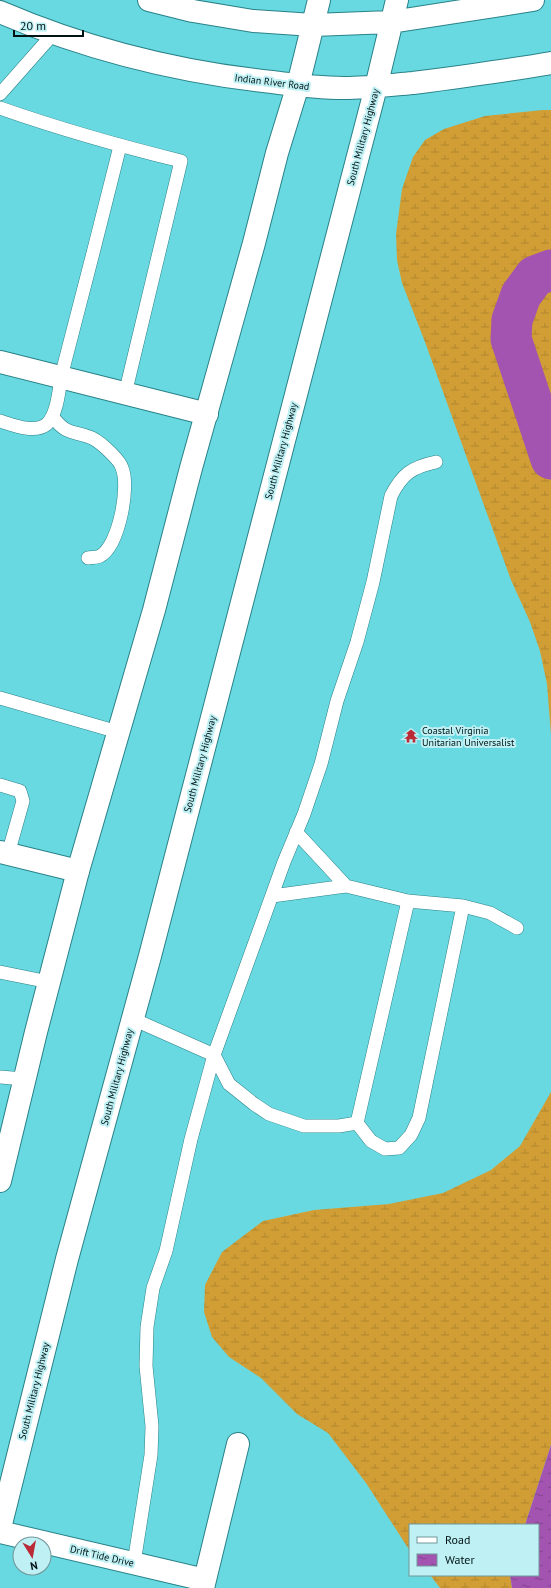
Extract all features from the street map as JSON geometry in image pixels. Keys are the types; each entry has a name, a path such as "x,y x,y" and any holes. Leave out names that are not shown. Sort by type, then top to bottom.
{"main road":[{"path":"149,0 193,11 253,21 313,25 391,22 533,0"},
{"path":"0,1181 24,1079 78,871 154,610 252,251 277,153 298,85 319,0"},
{"name":"South Military Highway","path":"0,1528 67,1259 133,1019 376,87 397,0"},
{"name":"Indian River Road","path":"0,12 53,34 140,59 246,79 298,85 343,88 376,87 456,78 551,63"},
{"path":"0,362 207,414"},
{"path":"4,853 78,871"},
{"name":"Drift Tide Drive","path":"0,1532 134,1564 204,1584 238,1444"}],"lane":[{"path":"0,94 53,34"},
{"path":"0,108 48,125 120,146 181,161 125,394"},
{"path":"0,422 27,428 37,428 45,425 53,417 61,377 120,146"},
{"path":"53,417 67,431 93,438 112,453 122,467 125,483 125,497 116,532 110,546 100,556 88,558"},
{"path":"134,1564 151,1455 152,1426 146,1366 147,1327 154,1288 166,1251 191,1139 214,1055 321,764 337,701 357,642 373,582 391,496 397,484 408,472 420,465 436,462"},
{"path":"0,698 118,732"},
{"path":"0,786 20,791 22,801 4,853"},
{"path":"296,832 346,886"},
{"path":"272,896 346,886 408,901 464,906 490,913 517,928"},
{"path":"357,1123 408,901"},
{"path":"357,1123 371,1141 385,1149 399,1148 411,1135 419,1118 464,906"},
{"path":"0,972 49,982"},
{"path":"133,1019 214,1055 228,1084 269,1114 304,1126 339,1126 357,1123"},
{"path":"0,1077 24,1079"}],"green space":[{"path":"551,110 551,735 547,684 540,651 530,622 511,580 425,342 402,283 397,260 396,234 402,189 413,157 425,140 444,129 485,116"},
{"path":"551,1092 551,1445 525,1524 409,1524 409,1549 366,1483 328,1433 297,1414 261,1378 229,1357 212,1337 204,1312 205,1285 222,1252 263,1221 314,1210 389,1204 443,1193 491,1170 520,1146"},
{"path":"431,1576 510,1576 512,1588 440,1588"}],"water":[{"path":"551,1445 551,1588 512,1588 510,1576 539,1576 539,1524 525,1524"}],"waterway":[{"path":"551,270 535,276 521,295 512,320 511,339 551,459"}],"place":[{"name":"Coastal Virginia Unitarian Universalist","path":"411,736"}]}
